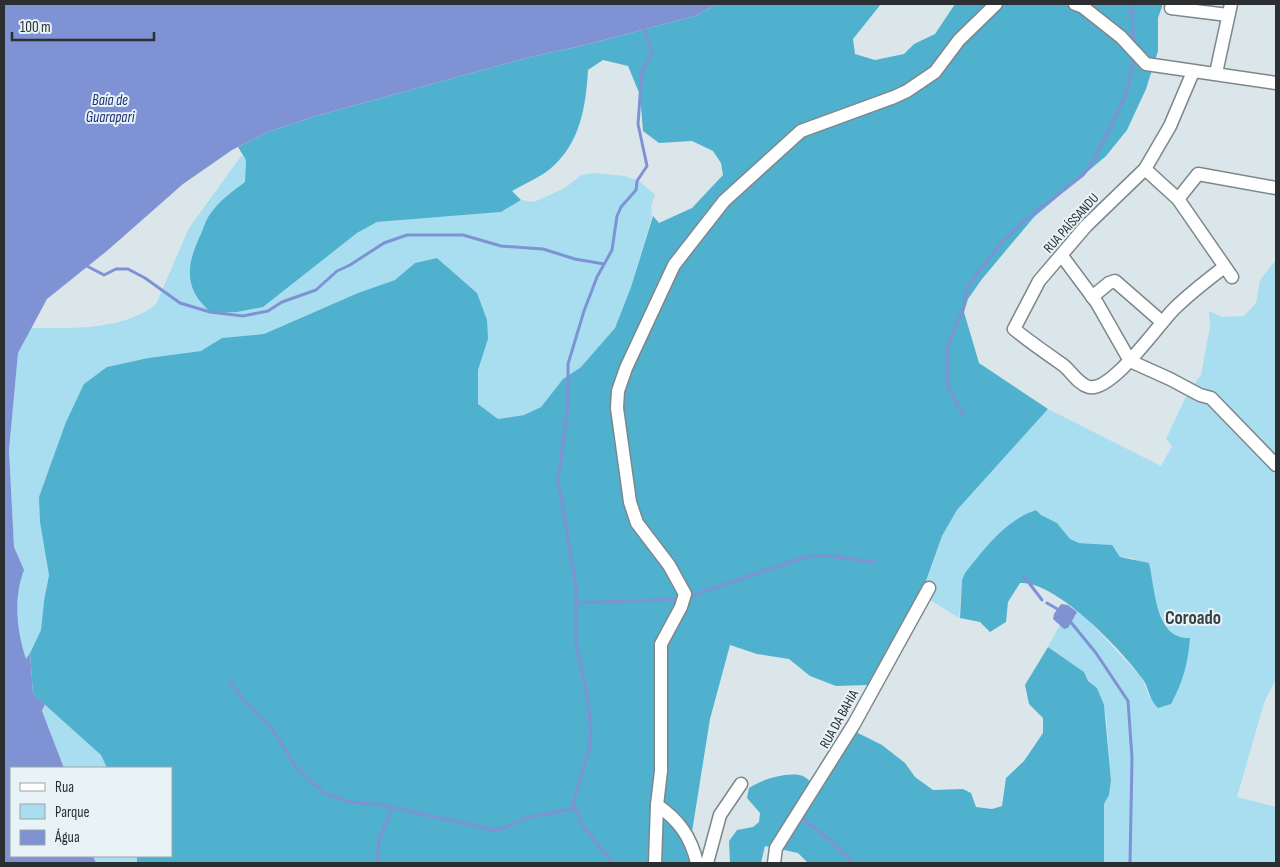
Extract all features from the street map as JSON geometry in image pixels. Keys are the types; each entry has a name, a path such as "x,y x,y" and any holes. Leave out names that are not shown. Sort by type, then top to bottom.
{"street":[{"path":"655,863 657,805 661,771 661,644 681,607 685,594 669,565 637,523 630,502 617,408 618,391 626,368 674,265 724,201 801,131 894,97 907,91 935,72 959,40 996,4"},
{"path":"1075,4 1083,7 1121,37 1146,64 1276,83"},
{"path":"1171,8 1230,9 1216,73"},
{"name":"RUA PAÍSSANDU","path":"1130,361 1098,386 1088,386 1014,329 1040,281 1086,226 1145,168 1170,126 1192,72"},
{"path":"1130,361 1162,322 1196,289 1228,273 1202,231 1178,199 1145,168"},
{"path":"1178,199 1198,174 1276,188"},
{"path":"1062,256 1092,297 1130,361 1200,395 1211,398 1276,465"},
{"path":"1092,297 1109,283 1115,281 1162,322"},
{"name":"RUA DA BAHIA","path":"774,863 776,848 850,732 929,588"},
{"path":"707,863 720,815 741,784"},
{"path":"657,805 673,816 683,827 694,850 697,863"}],"green space":[{"path":"242,155 246,160 245,182 226,196 263,307 357,233 377,222 501,212 521,200 534,202 565,188 581,175 595,173 625,176 639,181 655,195 651,206 652,216 631,287 615,328 581,367 563,379 541,407 524,415 498,419 478,404 478,370 488,339 477,293 437,258 415,263 396,280 358,293 264,334 222,338 201,351 148,358 107,367 46,551 49,575 41,630 26,660 17,604 23,570 14,547 9,450 18,353 31,328 79,328 112,323 143,313 156,304 189,228"},
{"path":"1276,260 1276,679 1264,703 1237,797 1276,807 1276,863 1104,863 1104,804 1109,795 1111,780 1106,715 1097,688 1088,681 1084,672 1048,647 1065,615 1073,608 1088,620 1142,678 1150,699 1190,638 1177,636 1165,623 1154,594 1150,568 1132,558 1120,557 1105,544 1079,543 1070,539 1057,523 1041,515 1036,510 1012,522 995,538 965,573 962,580 959,618 922,595 942,536 957,510 1048,409 1161,466 1172,446 1166,439 1188,392 1201,375 1210,326 1209,311 1222,317 1244,316 1256,303 1260,280"},
{"path":"45,704 101,755 107,767 64,767 42,711"},
{"path":"93,857 137,857 137,863 96,863"}],"shaded area":[{"path":"718,4 881,4 853,39 855,54 875,60 904,54 914,44 935,34 955,4 1163,4 1158,18 1158,51 1146,89 1127,130 1106,156 1034,217 982,279 968,299 964,312 979,363 1048,409 957,510 942,536 925,584 868,685 836,686 810,676 789,659 757,654 730,645 710,719 691,838 693,863 137,863 137,857 172,857 172,767 107,767 101,755 33,694 30,653 41,630 49,575 40,522 39,497 66,422 84,384 107,367 148,358 201,351 222,338 264,334 358,293 395,280 415,263 437,258 477,293 487,320 488,339 478,370 478,404 498,419 524,415 541,407 563,379 581,367 615,328 631,287 653,216 659,223 692,208 723,175 721,163 713,151 692,141 659,143 643,131 640,95 628,66 603,60 588,70 580,124 568,148 550,169 512,191 521,200 501,212 377,222 357,233 263,307 237,312 212,313 196,295 192,286 190,267 196,245 209,215 231,192 245,182 246,160 238,147 265,133 316,116 530,57 585,45 695,16"},
{"path":"1036,510 1041,515 1057,523 1070,539 1079,543 1112,545 1120,557 1149,563 1155,598 1163,621 1178,636 1190,638 1184,672 1171,704 1158,708 1152,700 1142,678 1104,635 1069,604 1034,585 1020,583 1008,602 1006,622 990,632 980,622 960,618 962,580 965,573 988,545 1006,528"},
{"path":"1048,647 1084,672 1088,681 1097,688 1104,705 1111,780 1109,795 1104,804 1104,863 808,863 798,853 765,846 761,863 730,863 729,841 737,830 753,827 759,822 760,813 747,798 749,788 767,779 782,775 803,776 815,787 857,722 858,733 882,745 905,763 915,777 933,790 963,789 971,793 976,807 992,809 1002,806 1006,778 1024,761 1043,733 1043,718 1029,704 1025,685"}],"water":[{"name":"Baía de Guarapari","path":"4,4 718,4 695,16 585,45 530,57 316,116 265,133 232,150 183,184 108,250 47,299 18,353 9,450 14,547 24,570 17,603 20,637 26,659 30,653 33,694 45,704 42,711 64,767 10,767 10,857 93,857 96,863 4,863"},
{"path":"1061,604 1068,605 1077,612 1068,628 1064,629 1053,619"}],"waterway":[{"path":"1131,4 1134,44"},
{"path":"613,863 582,825 573,803 589,750 591,732 588,699 576,644 576,587 558,480 568,405 568,364 584,311 597,277 612,250 617,216 621,207 636,190 637,181 647,166 638,124 642,70 652,54 644,26"},
{"path":"963,415 948,386 947,347 963,310 967,287 1000,244 1024,221 1083,175 1092,163 1127,92 1134,58"},
{"path":"85,265 104,275 116,269 128,269 145,278 180,303 210,312 243,316 268,311 282,302 316,290 337,271 384,243 407,235 463,235 501,246 543,249 575,259 604,264"},
{"path":"687,597 805,557 829,556 874,562"},
{"path":"1023,575 1042,600"},
{"path":"576,603 681,599"},
{"path":"1047,603 1059,610"},
{"path":"1069,620 1096,653 1128,701 1132,758 1130,863"},
{"path":"230,681 243,700 271,727 296,767 324,793 349,802 381,805 494,830 505,828 528,817 574,809"},
{"path":"377,863 379,840 392,808"},
{"path":"803,819 831,841 853,863"}],"district":[{"name":"Coroado","path":"1193,618"}]}
